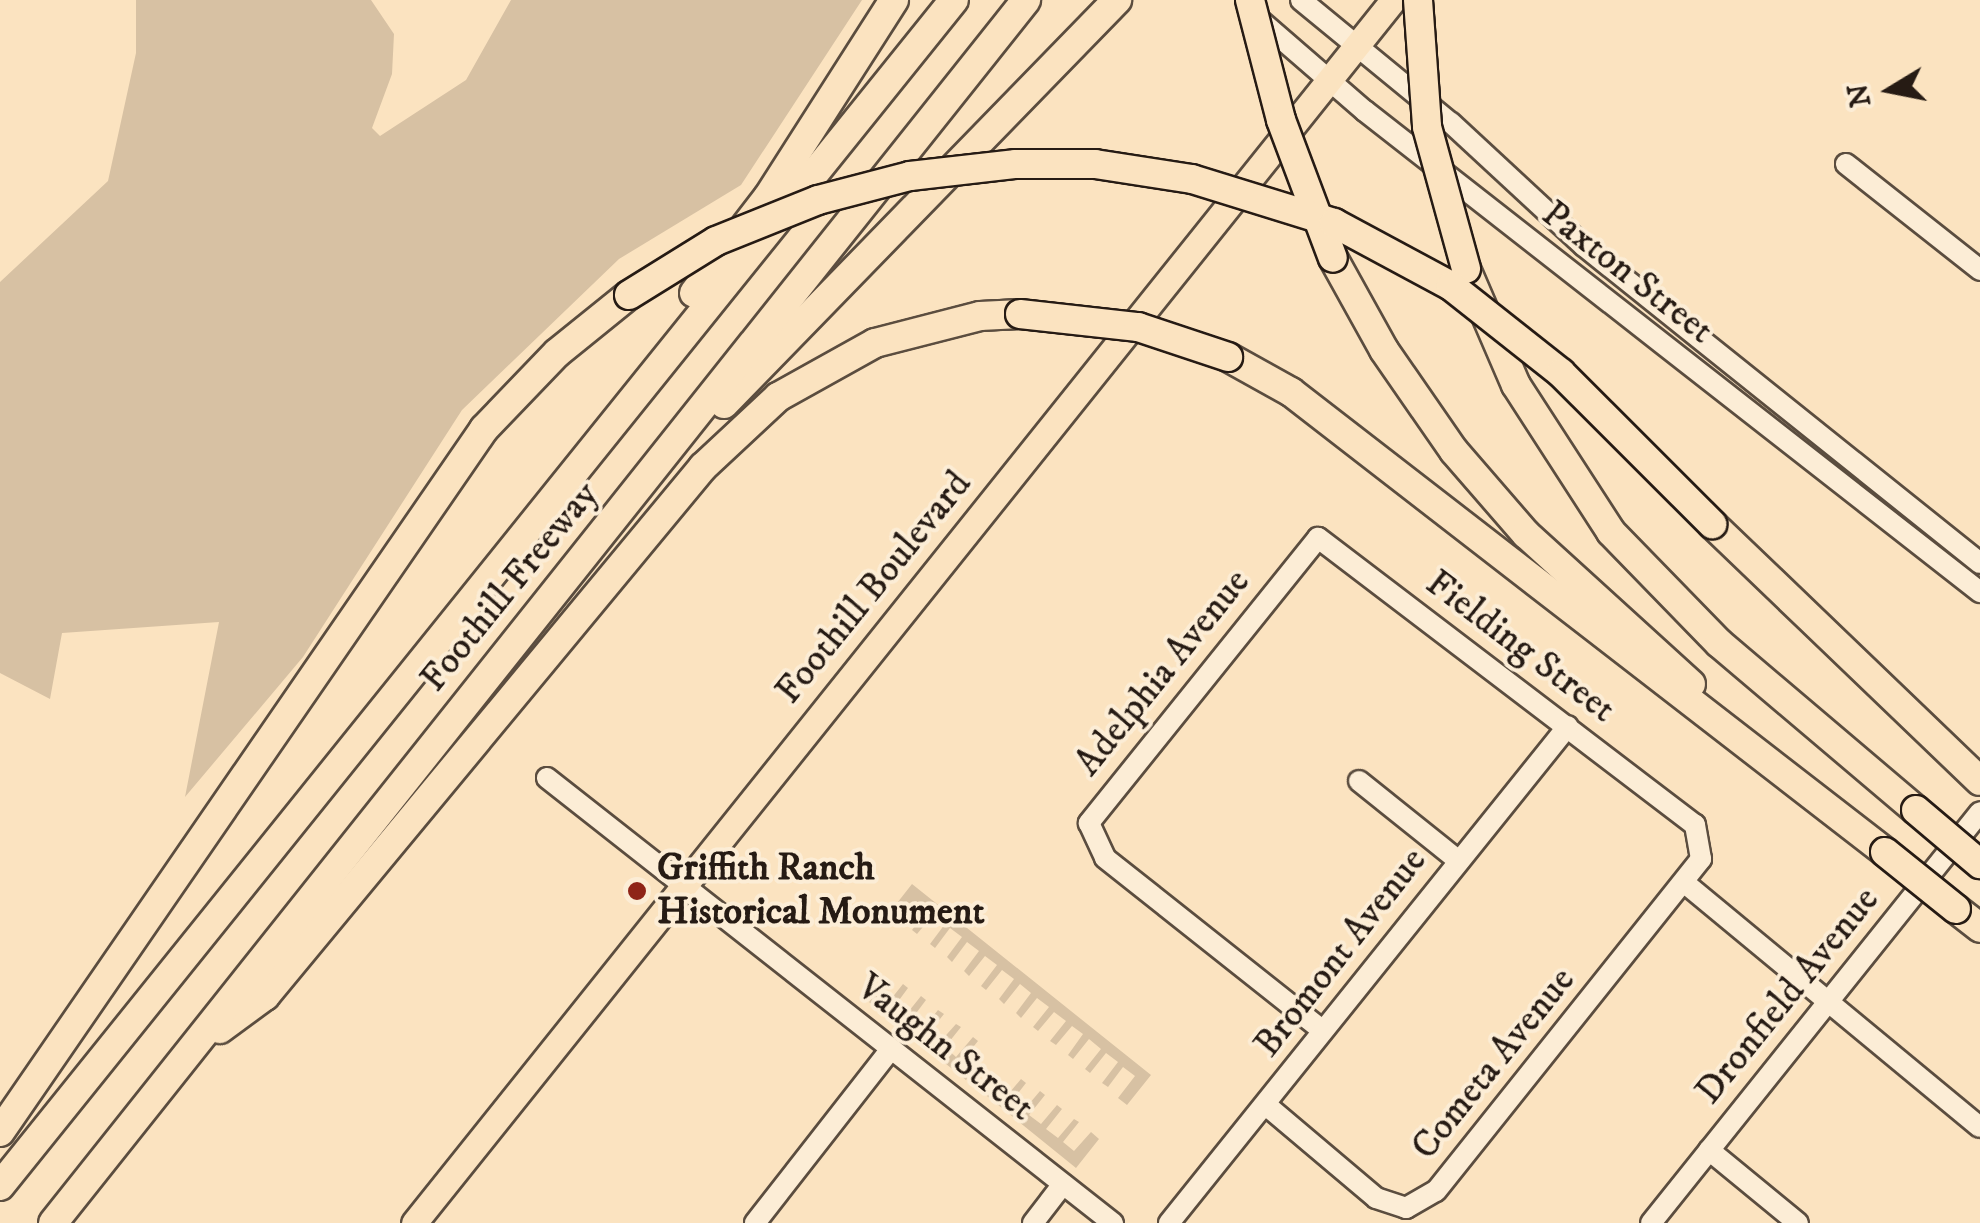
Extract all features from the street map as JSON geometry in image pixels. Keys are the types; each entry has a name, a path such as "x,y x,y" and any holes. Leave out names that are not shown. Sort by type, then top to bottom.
{"highway":[{"path":"586,456 624,383 768,197 894,0"},
{"name":"Foothill Freeway","path":"0,1186 954,0"},
{"name":"Foothill Freeway","path":"53,1223 199,1044 293,916 1026,0"},
{"path":"631,497 1117,0"},
{"path":"1250,0 1281,120 1333,258 1384,350 1454,451 1526,534 1885,852"},
{"path":"1418,0 1427,126 1466,269 1516,384 1611,532 1719,643 1980,864"},
{"path":"0,1132 484,429 557,353 630,295 716,241 818,200 910,176 1016,164 1095,164 1192,179 1334,223 1451,286 1562,373 1931,738 1980,781"},
{"path":"199,1044 265,996 703,467 778,397 875,342 980,316 1020,314 1138,327 1228,357 1291,392 1980,928"}],"main road":[{"name":"Foothill Boulevard","path":"414,1223 1393,0"}],"street":[{"name":"Paxton Street","path":"1238,0 1328,81 1980,592"},
{"name":"Paxton Street","path":"1300,0 1600,258 1980,563"},
{"path":"1846,164 1980,270"},
{"name":"Fielding Street","path":"1318,538 1680,813"},
{"name":"Adelphia Avenue","path":"1318,538 1095,813 1092,837 1105,858 1321,1029"},
{"name":"Bromont Avenue","path":"1169,1223 1568,726"},
{"name":"Vaughn Street","path":"547,778 1113,1223"},
{"path":"1360,781 1458,861"},
{"name":"Dronfield Avenue","path":"1650,1223 1980,812"},
{"name":"Cometa Avenue","path":"1266,1106 1376,1198 1406,1208 1436,1191 1686,884 1701,859 1700,840 1680,813"},
{"path":"1686,884 1980,1126"},
{"path":"754,1223 890,1050"},
{"path":"1709,1150 1798,1223"},
{"path":"1033,1223 1063,1184"}],"shaded area":[{"path":"136,0 371,0 394,34 392,74 372,128 380,136 466,80 511,0 862,0 741,185 619,259 462,410 303,657 185,797 219,622 62,633 50,699 0,673 0,282 108,181 136,53"},
{"path":"912,884 1151,1075 1127,1105 1118,1098 1135,1076 1123,1067 1108,1087 1102,1083 1118,1062 1106,1053 1090,1073 1085,1069 1101,1049 1089,1039 1073,1059 1068,1055 1083,1034 1072,1026 1056,1045 1050,1041 1066,1021 1054,1012 1038,1031 1033,1027 1049,1007 1037,998 1021,1018 1016,1013 1031,993 1020,984 1004,1004 999,999 1014,979 1002,970 986,990 981,986 997,965 985,956 969,976 964,971 979,951 967,942 952,962 947,957 962,937 950,928 935,948 930,944 945,924 933,915 917,934 912,930 927,910 916,901 900,920 890,912"},
{"path":"903,984 908,988 894,1007 905,1016 921,996 926,1000 911,1020 922,1030 938,1010 944,1014 928,1034 939,1043 956,1024 961,1027 945,1047 956,1057 973,1037 978,1041 961,1062 972,1072 966,1080 869,1002 875,995 887,1004"},
{"path":"1021,1079 1026,1083 1012,1101 1024,1110 1040,1091 1045,1095 1029,1115 1041,1124 1057,1105 1062,1109 1046,1129 1058,1138 1074,1119 1079,1122 1063,1142 1074,1151 1091,1132 1099,1139 1076,1168 987,1096 993,1089 1005,1098"}],"place":[{"name":"Griffith Ranch Historical Monument","path":"637,891"}]}
